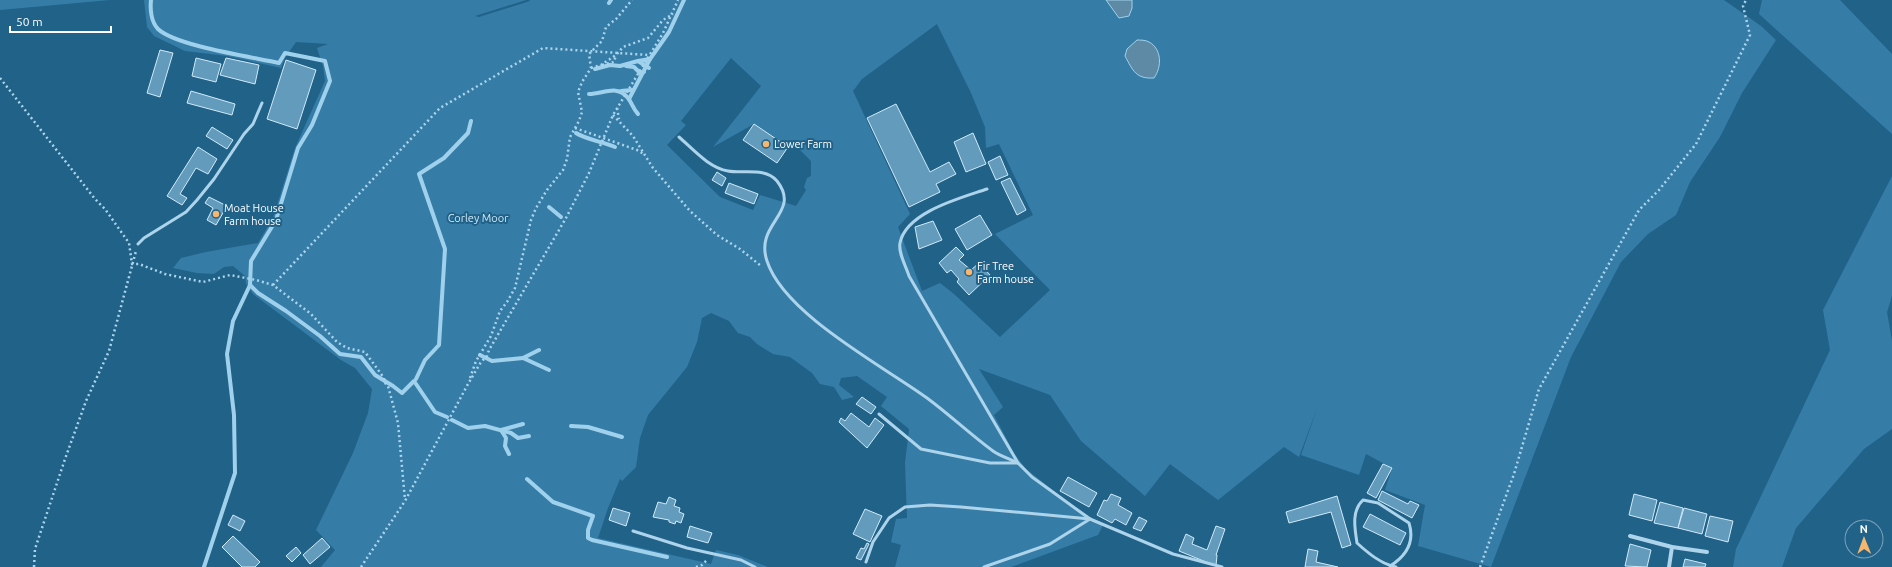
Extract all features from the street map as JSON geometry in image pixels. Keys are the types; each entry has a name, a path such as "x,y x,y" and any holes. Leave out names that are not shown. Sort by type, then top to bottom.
{"street":[{"path":"1630,536 1672,547 1707,552"},
{"path":"1669,567 1672,547"}],"lane":[{"path":"138,244 144,238 186,212 197,200 214,179 244,134 253,124 262,103"},
{"path":"679,137 711,164 726,171 762,172 772,177 784,192 786,200 784,207 772,224 764,246 767,260 774,277 807,313 852,348 928,399 995,452 1018,463"},
{"path":"987,189 933,210 912,222 900,244 901,254 909,276 1018,463 1032,477 1090,519 1173,554 1222,567"},
{"path":"878,414 921,449 990,463 1018,463"},
{"path":"1391,566 1402,558 1409,544 1411,530 1409,523 1378,504 1363,500 1357,505 1354,522 1357,543 1371,555 1391,566 1396,567"},
{"path":"866,562 873,542 889,518 905,506 930,505 961,507 1090,519"},
{"path":"984,567 1050,544 1090,519"},
{"path":"633,532 687,548 741,560 754,567"}],"path":[{"path":"591,68 589,54 602,41 606,27 621,15 632,0"},
{"path":"363,566 405,501 468,384 487,356 489,350 566,218 589,173 613,115 623,96 639,74 648,55 673,14 678,0"},
{"path":"1480,567 1514,474 1539,389 1639,210 1660,190 1696,144 1750,35 1743,6 1746,0"},
{"path":"468,384 476,361 491,336 500,311 515,288 531,220 548,190 563,170 567,159 570,137 582,112 578,92 582,82 591,68 614,62 622,47 648,38 663,20 673,14"},
{"path":"273,285 440,108 543,48 648,55"},
{"path":"601,65 617,54"},
{"path":"0,78 95,199 106,209 128,243 132,264"},
{"path":"617,108 618,117 621,122"},
{"path":"613,115 633,136 653,168 690,211 717,235 740,249 774,277"},
{"path":"575,128 644,154"},
{"path":"34,567 35,549 65,459 86,402 109,351 138,244"},
{"path":"132,264 139,264 165,274 203,282 230,275 273,285 311,314 337,342 347,348 365,352 388,386 398,422 405,501"}],"green space":[{"path":"0,0 110,0 0,10"},
{"name":"Corley Moor","path":"144,0 526,0 475,16 479,17 530,1 529,0 1724,0 1761,26 1776,40 1742,93 1720,137 1690,182 1676,215 1648,234 1621,262 1571,357 1491,567 1418,546 1425,505 1385,490 1392,468 1366,454 1359,475 1301,455 1318,406 1299,457 1284,447 1218,500 1170,464 1145,496 1081,441 1050,395 979,369 1003,407 994,415 1014,453 1026,469 1072,505 1103,525 1098,535 1011,567 895,567 901,545 891,542 896,519 907,518 905,463 909,429 881,406 887,397 857,376 841,378 839,385 854,397 842,400 834,387 820,384 812,373 790,357 773,354 757,344 750,337 738,333 729,321 711,313 702,318 697,342 687,367 648,415 640,438 636,467 622,481 620,479 598,538 711,564 716,550 738,555 768,567 321,567 335,550 316,530 353,453 368,413 372,389 355,368 341,360 253,294 246,284 245,276 233,266 224,267 214,274 197,273 173,268 181,258 258,243 273,218 295,148 325,81 323,66 317,48 328,44 296,42 285,58 281,68 227,56 185,51 154,36 147,27","holes":["937,24 971,93 985,127 986,148 999,144 1033,215 995,234 1050,290 1000,337 940,283 922,291 898,227 910,214 853,91 862,79","731,58 761,86 713,147 754,124 788,147 798,148 811,161 811,176 807,178 804,187 806,190 796,206 760,195 753,210 720,197 667,145 686,125 681,121"]},
{"path":"1762,0 1840,0 1892,54 1892,134 1759,14"},
{"path":"1892,176 1892,296 1887,312 1892,341 1892,429 1864,449 1796,528 1782,567 1733,567 1736,549 1830,350 1823,310"}],"shaded area":[{"path":"1106,0 1132,0 1132,8 1129,16 1119,18"},
{"path":"1137,40 1148,41 1156,49 1159,64 1157,74 1154,78 1143,77 1136,73 1130,66 1125,56 1127,49"}],"building":[{"path":"160,50 173,53 160,97 147,93"},
{"path":"196,58 221,64 216,82 192,76"},
{"path":"226,58 259,65 255,84 220,75"},
{"path":"286,60 316,70 297,129 267,119"},
{"path":"191,91 235,104 232,115 187,103"},
{"path":"896,104 930,172 949,162 956,174 936,184 940,192 909,207 867,118"},
{"name":"Lower Farm","path":"754,124 788,147 777,163 743,140"},
{"path":"212,127 233,140 227,149 206,136"},
{"path":"973,133 986,164 966,172 954,142"},
{"path":"198,147 217,159 208,174 196,168 180,194 187,198 182,205 167,196"},
{"path":"1000,156 1008,175 996,180 988,162"},
{"path":"717,172 726,178 722,186 712,180"},
{"path":"1010,178 1026,210 1017,215 1001,182"},
{"path":"729,183 758,194 754,204 725,193"},
{"name":"Moat House Farm house","path":"209,197 227,206 216,225 207,220 213,208 205,203"},
{"path":"980,215 992,235 967,250 955,229"},
{"path":"933,221 942,240 919,249 915,227"},
{"name":"Fir Tree Farm house","path":"956,247 964,255 959,260 971,270 979,263 990,275 969,295 957,282 959,279 951,270 947,273 939,263"},
{"path":"862,397 876,407 871,414 856,404"},
{"path":"851,413 869,427 875,418 884,425 867,448 839,422 841,418 845,421"},
{"path":"1383,464 1392,468 1376,498 1367,493"},
{"path":"1068,477 1097,493 1089,507 1060,491"},
{"path":"1382,491 1408,504 1410,501 1419,505 1412,518 1378,500"},
{"path":"1111,494 1121,498 1118,505 1132,513 1126,525 1115,519 1112,523 1097,515 1104,500 1107,501"},
{"path":"1634,494 1657,500 1652,521 1629,515"},
{"path":"1337,496 1351,545 1342,548 1331,512 1289,523 1286,512"},
{"path":"669,497 676,500 674,506 680,508 679,512 684,514 681,523 676,521 675,524 669,522 669,520 653,517 658,502 666,504"},
{"path":"1660,502 1683,508 1678,528 1654,523"},
{"path":"613,508 630,513 626,526 609,520"},
{"path":"1684,508 1707,514 1702,534 1678,528"},
{"path":"865,509 882,516 870,542 853,534"},
{"path":"1370,514 1406,533 1400,545 1363,527"},
{"path":"233,515 245,521 240,531 228,525"},
{"path":"1710,516 1733,521 1728,542 1705,536"},
{"path":"1139,517 1147,521 1141,531 1133,528"},
{"path":"690,526 712,533 708,543 687,537"},
{"path":"1216,526 1225,529 1216,555 1216,566 1179,551 1186,534 1194,538 1192,544 1207,550"},
{"path":"233,536 260,562 255,567 242,567 222,547"},
{"path":"322,538 330,547 310,564 303,555"},
{"path":"867,543 869,544 861,560 856,558 861,548 864,549"},
{"path":"1630,544 1651,550 1647,567 1625,566"},
{"path":"296,547 301,553 292,562 286,556"},
{"path":"1308,549 1318,551 1316,562 1338,567 1305,567"},
{"path":"1685,559 1706,564 1705,567 1683,567"}],"waterway":[{"path":"151,0 152,15 154,23 158,29 181,41 197,46 279,63 285,53 325,61 330,81 312,125 298,148 276,220 251,261 250,285 258,293 320,336 340,354 361,357 375,375 402,393 414,381 435,412 447,417"},
{"path":"629,99 650,59 669,32 684,0"},
{"path":"595,69 610,65 620,66 650,59"},
{"path":"638,61 649,68"},
{"path":"626,66 634,67 640,73 644,72"},
{"path":"621,91 632,90"},
{"path":"589,94 619,91 628,98 638,114"},
{"path":"416,379 425,360 439,345 445,249 419,174 444,158 468,133 471,121"},
{"path":"576,133 615,147"},
{"path":"549,207 561,217"},
{"path":"204,567 235,473 234,415 227,354 233,321 250,285"},
{"path":"480,355 492,361 523,358 539,350"},
{"path":"523,358 549,370"},
{"path":"452,420 468,428 485,426 511,433 518,438 529,436"},
{"path":"509,454 505,446 506,438 501,430 523,424"},
{"path":"571,426 588,427 622,437"},
{"path":"527,479 553,502 593,516 588,530 588,538 667,557"}],"place":[{"name":"Lower Farm","path":"766,144"},
{"name":"Moat House Farm house","path":"216,214"},
{"name":"Fir Tree Farm house","path":"969,272"}]}
